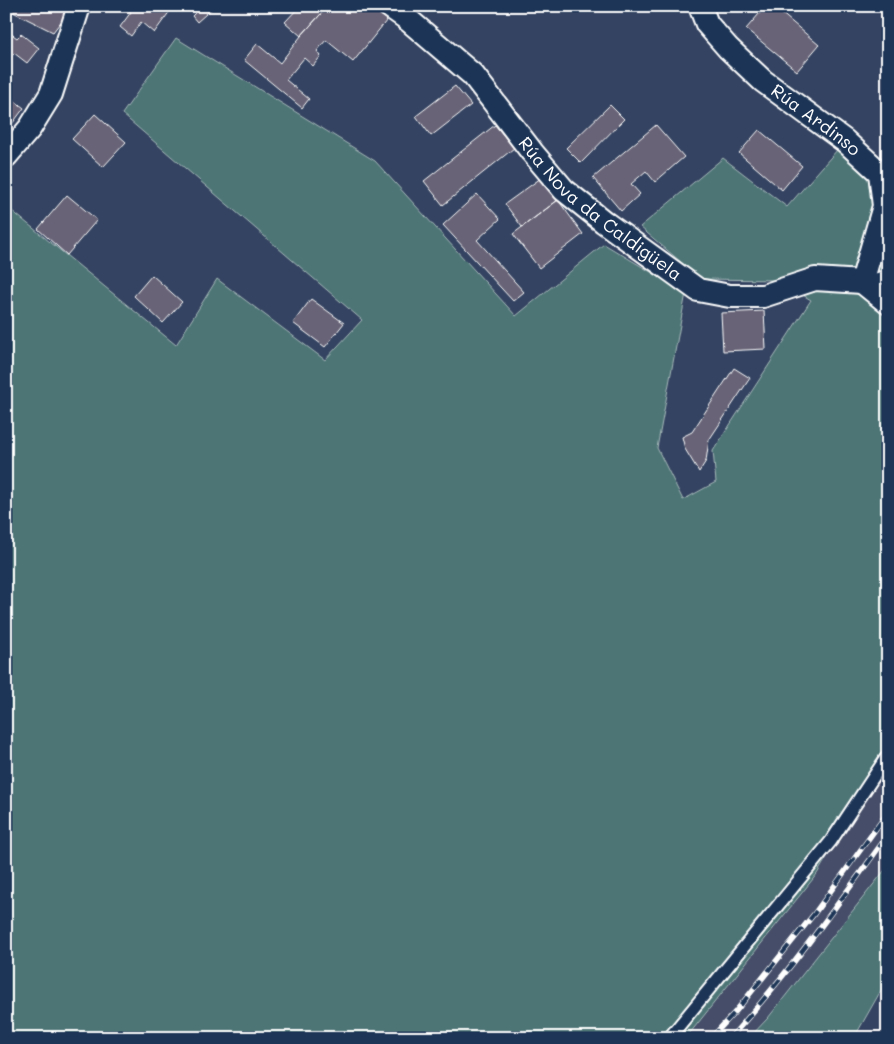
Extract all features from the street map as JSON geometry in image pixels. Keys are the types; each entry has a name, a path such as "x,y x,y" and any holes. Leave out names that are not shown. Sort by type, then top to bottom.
{"street":[{"path":"6,156 30,128 51,94 79,6"},
{"name":"Rúa Nova da Caldigüela","path":"389,6 406,18 473,75 532,152 564,190 604,222 698,290 730,296 763,296 815,279 862,282"},
{"name":"Rúa Ardinso","path":"700,6 707,24 728,48 763,81 845,140 880,172 884,206 862,282"},
{"path":"862,282 888,303"}],"lane":[{"path":"862,282 888,276"},
{"path":"669,1038 830,841 888,755"}],"shaded area":[{"path":"888,754 888,866 768,1018 749,1038 686,1038 817,874"}],"green space":[{"path":"176,38 375,161 516,316 604,244 686,293 657,448 683,500 716,482 713,451 811,300 778,280 701,279 640,227 723,158 787,207 845,141 888,161 888,754 817,874 686,1038 6,1038 6,206 176,345 217,279 325,360 362,320 122,114"},
{"path":"888,866 888,978 854,1038 749,1038 768,1018"}],"building":[{"path":"8,6 73,6 53,32 7,9"},
{"path":"123,6 161,6 170,11 154,33 141,22 131,36 120,27 131,12"},
{"path":"202,6 215,6 197,22 192,16"},
{"path":"300,6 328,6 301,36 285,22"},
{"path":"328,6 371,6 387,20 353,62 326,40 317,51 321,56 313,66 304,58 286,80 309,99 302,108 244,60 257,44 280,63"},
{"path":"766,6 773,6 819,45 797,71 746,29"},
{"path":"6,30 17,38 21,34 39,48 27,63 14,53 8,60 6,58"},
{"path":"455,86 471,105 431,136 416,116"},
{"path":"6,94 24,108 6,132"},
{"path":"610,105 624,119 581,163 566,148"},
{"path":"95,114 126,142 103,167 72,139"},
{"path":"495,125 514,148 443,205 424,181"},
{"path":"656,125 684,157 655,182 646,171 631,184 640,194 621,211 593,178"},
{"path":"759,130 802,166 782,190 739,153"},
{"path":"541,178 558,200 522,227 505,204"},
{"path":"477,194 500,219 477,240 524,292 513,301 443,225"},
{"path":"67,195 97,220 67,255 38,229"},
{"path":"558,200 583,234 539,268 513,234"},
{"path":"152,275 182,302 163,323 134,296"},
{"path":"311,299 344,323 325,347 293,323"},
{"path":"764,311 766,349 723,351 721,313"},
{"path":"734,368 750,378 709,440 706,461 699,472 685,449 682,437 692,432"}],"railway":[{"path":"711,1038 736,1011 814,914 888,812"},
{"path":"730,1038 792,964 888,835"}]}
